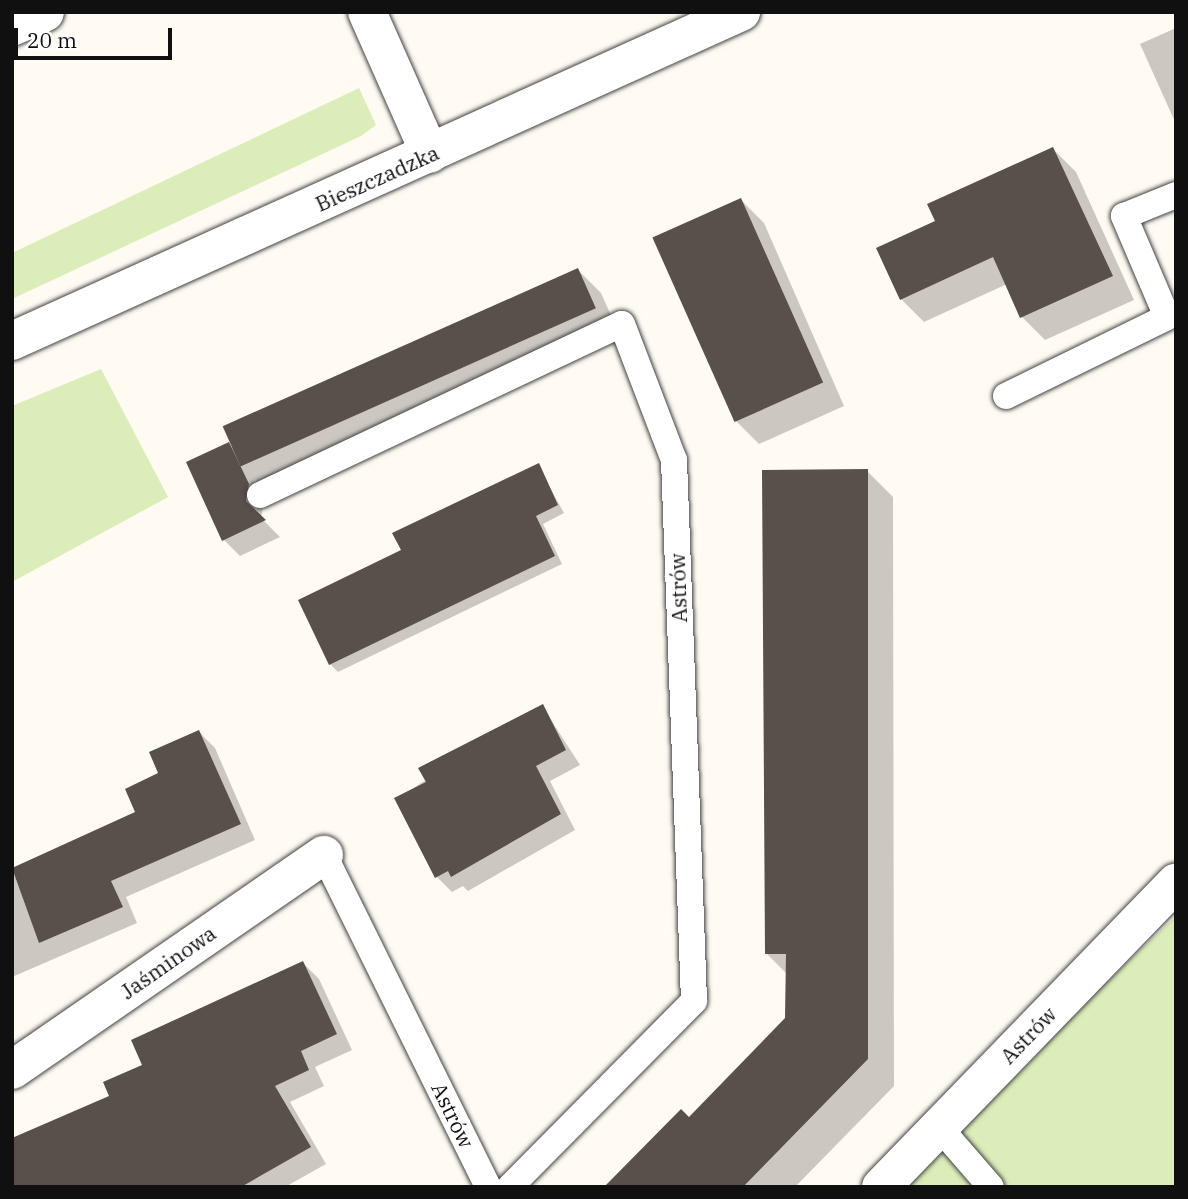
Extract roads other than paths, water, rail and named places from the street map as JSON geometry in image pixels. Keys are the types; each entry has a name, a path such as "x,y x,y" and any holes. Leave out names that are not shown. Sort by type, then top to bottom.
{"street":[{"path":"12,27 45,12"},
{"path":"367,12 430,154"},
{"name":"Bieszczadzka","path":"12,341 741,12"},
{"name":"Jaśminowa","path":"12,1070 324,855"},
{"name":"Astrów","path":"881,1187 1176,883"}],"lane":[{"path":"1006,396 1167,317 1124,216 1176,195"},
{"name":"Astrów","path":"260,495 622,324 674,460 694,1001 510,1187"},
{"name":"Astrów","path":"324,855 488,1187"},
{"path":"939,1127 991,1187"}]}
